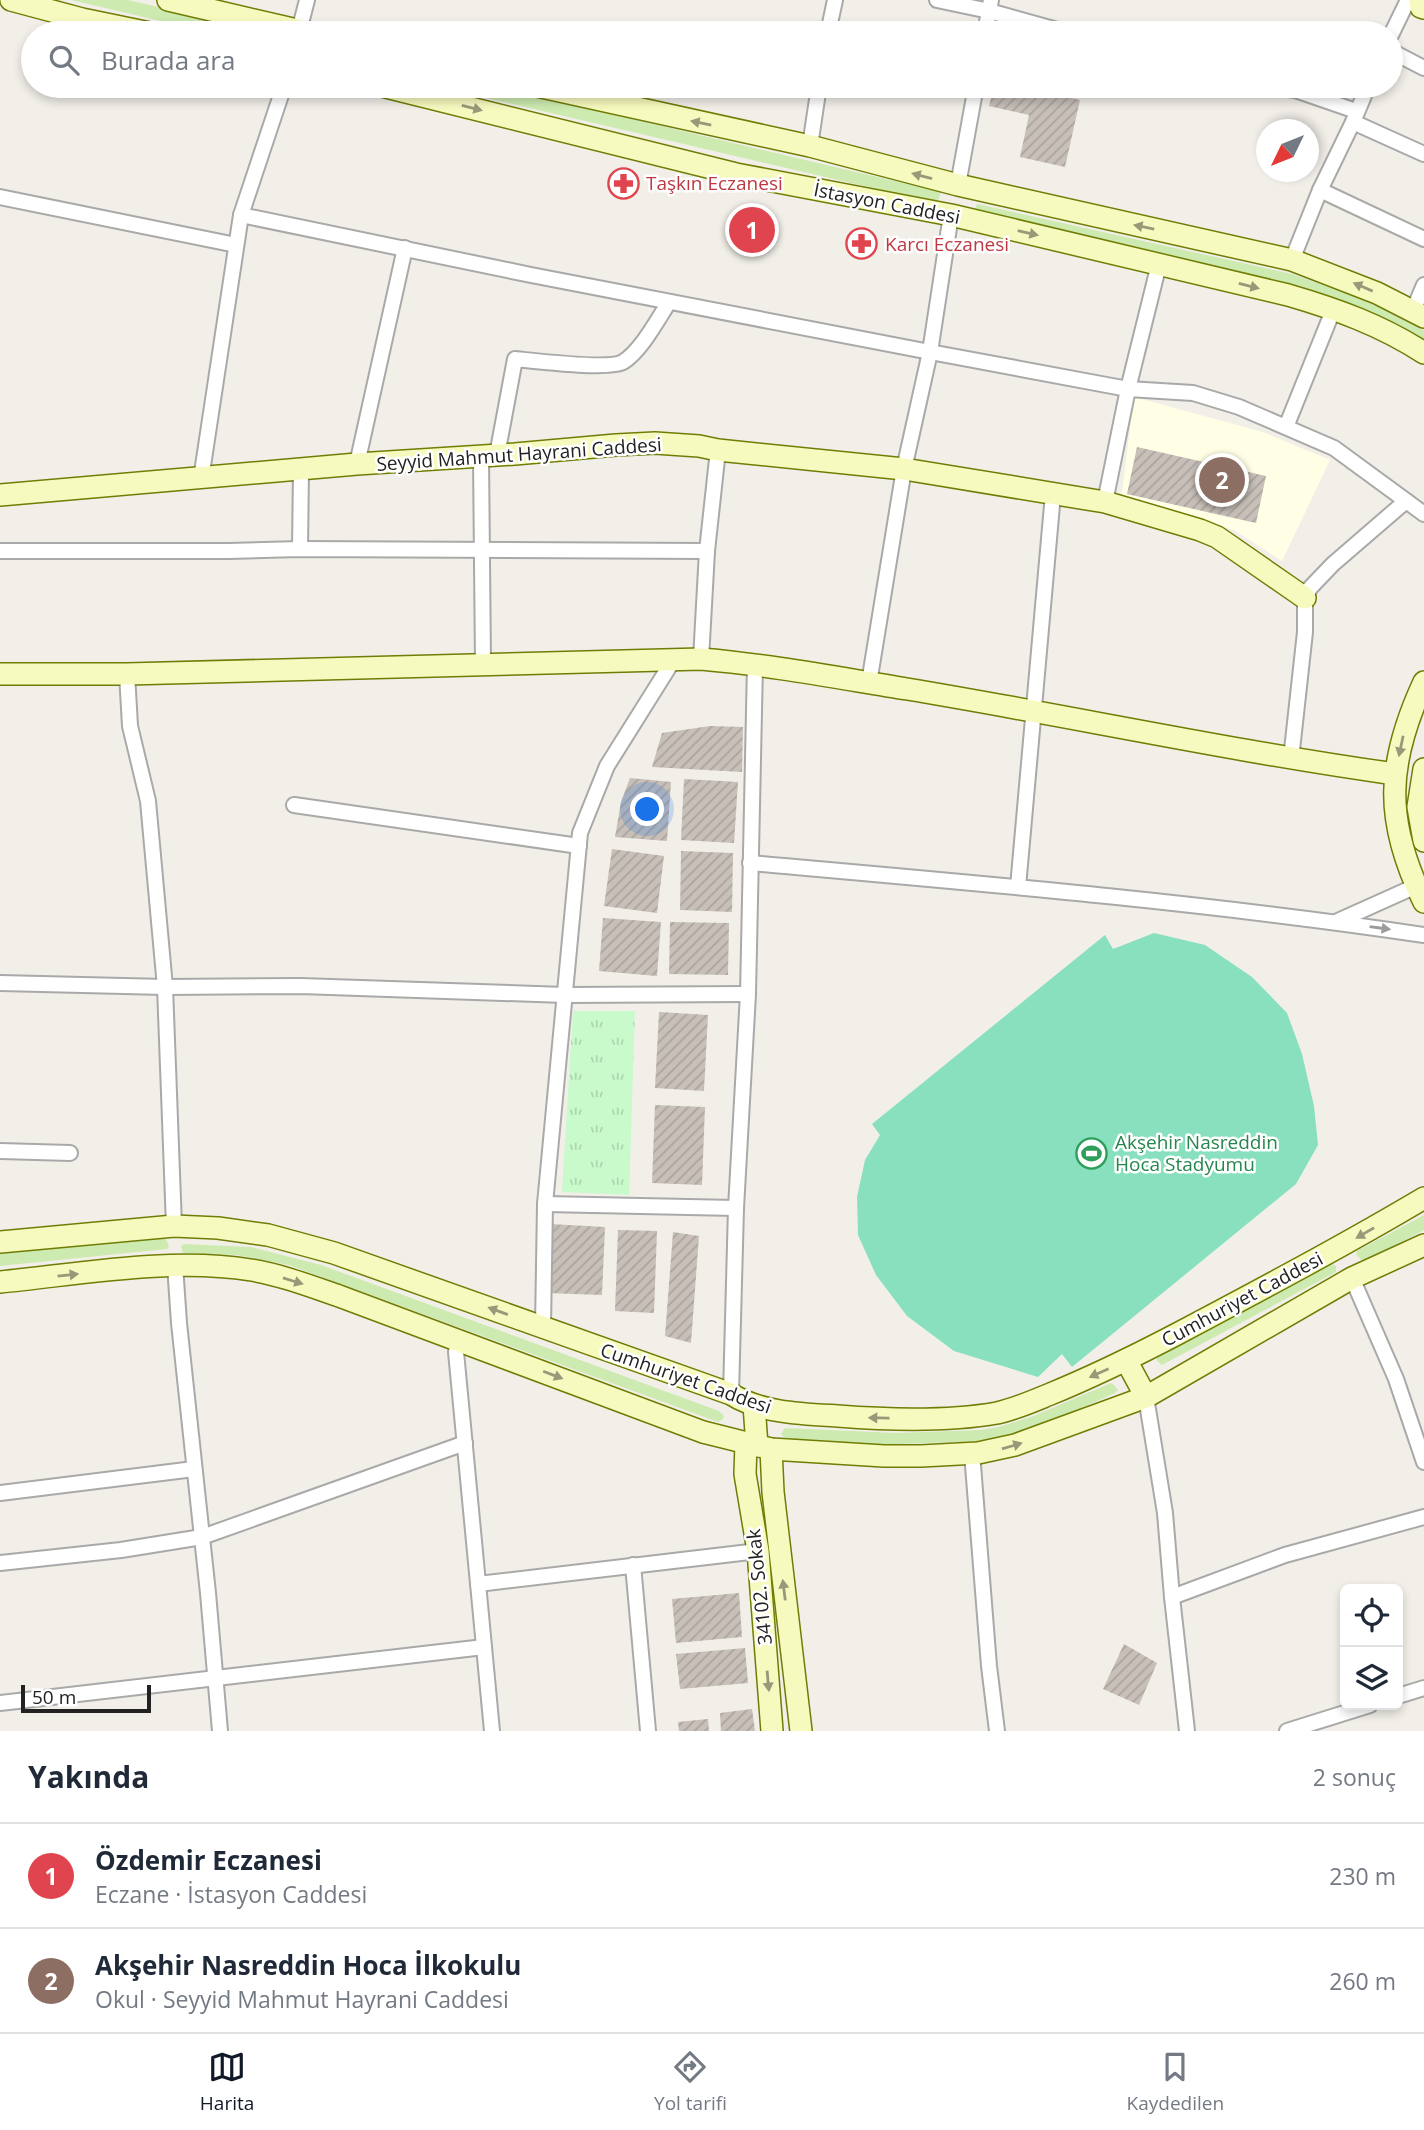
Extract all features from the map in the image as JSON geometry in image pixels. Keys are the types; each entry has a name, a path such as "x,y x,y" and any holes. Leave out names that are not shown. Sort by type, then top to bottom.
{"main road":[{"path":"10,0 92,21"},
{"path":"168,0 257,21"},
{"path":"1420,0 1421,7 1424,8"},
{"name":"İstasyon Caddesi","path":"430,98 736,174 951,215 1334,308 1389,332 1424,353"},
{"name":"İstasyon Caddesi","path":"592,98 810,146 958,186 1292,260 1377,293 1418,314"},
{"name":"Seyyid Mahmut Hayrani Caddesi","path":"0,495 357,464 655,443 699,446 904,469 1105,502 1217,537 1305,597"},
{"path":"0,674 127,674 701,659 755,664 1035,711 1291,759 1395,774"},
{"path":"1420,894 1400,845 1393,797 1404,732 1424,682"},
{"path":"1424,769 1420,825 1424,841"},
{"name":"Cumhuriyet Caddesi","path":"0,1242 174,1226 242,1230 334,1253 731,1394 754,1405 790,1412 870,1418 940,1418 984,1415 1016,1408 1126,1360 1338,1249 1424,1198"},
{"path":"174,1226 175,1265"},
{"name":"Cumhuriyet Caddesi","path":"0,1282 175,1265 250,1270 327,1292 703,1432 758,1446 884,1456 921,1456 972,1453 1015,1445 1146,1397 1352,1278 1424,1245"},
{"path":"1338,1249 1352,1278"},
{"path":"1126,1360 1146,1397"},
{"path":"754,1405 758,1446"},
{"name":"34102. Sokak","path":"758,1446 745,1474 758,1551 772,1731"},
{"name":"34102. Sokak","path":"758,1446 773,1492 801,1731"}],"street":[{"path":"304,21 307,0"},
{"path":"831,21 835,0"},
{"path":"937,0 990,6 1033,21"},
{"path":"1398,21 1408,0"},
{"path":"1403,57 1424,68"},
{"path":"201,479 241,215 280,98"},
{"path":"810,146 817,98"},
{"path":"958,186 974,98"},
{"path":"1313,98 1355,116 1424,154"},
{"path":"1292,260 1320,190 1363,98"},
{"path":"1320,190 1424,239"},
{"path":"0,197 236,245"},
{"path":"241,215 930,352 1128,389 1193,393 1239,407 1334,447 1424,514"},
{"path":"869,683 904,469 930,352 951,215"},
{"path":"357,464 405,248"},
{"path":"1105,502 1128,389 1159,264"},
{"path":"1418,314 1424,285"},
{"path":"483,664 483,549 489,456 515,359 607,365 622,363 638,348 669,302"},
{"path":"1286,426 1334,308"},
{"path":"701,659 707,551 718,450"},
{"path":"300,549 301,470"},
{"path":"1018,887 1054,494"},
{"path":"1291,759 1305,632 1305,597 1333,564 1406,501"},
{"path":"0,551 707,551"},
{"path":"543,1327 545,1204 580,833 607,766 674,659"},
{"path":"731,1394 736,1208 748,994 755,664"},
{"path":"0,674 0,684"},
{"path":"127,674 130,726 148,802 165,987 174,1226"},
{"path":"294,805 579,846"},
{"path":"750,863 1018,887 1337,922 1424,935"},
{"path":"1337,922 1420,894"},
{"path":"0,983 165,987 301,986 565,995 748,994"},
{"path":"0,1151 70,1153"},
{"path":"545,1204 736,1208"},
{"path":"175,1265 220,1731"},
{"path":"1352,1278 1396,1379 1424,1462"},
{"path":"458,1339 456,1352 492,1731"},
{"path":"1146,1397 1165,1513 1187,1731"},
{"path":"0,1563 121,1550 202,1537 465,1443"},
{"path":"972,1453 989,1666 997,1731"},
{"path":"0,1493 194,1469"},
{"path":"1172,1597 1284,1555 1424,1517"},
{"path":"478,1584 758,1551"},
{"path":"633,1565 648,1731"},
{"path":"0,1700 484,1647"},
{"path":"1403,1694 1424,1688"},
{"path":"1287,1731 1354,1710"}],"shaded area":[{"path":"1134,397 1263,432 1330,460 1282,561 1234,530 1121,500"}],"green space":[{"path":"71,0 128,0 220,21 161,21"},
{"path":"486,98 543,98 941,192 937,203"},
{"path":"977,204 1292,274 1364,300 1424,330 1424,343 1319,294 1273,281 973,214"},
{"name":"Akşehir Nasreddin Hoca Stadyumu","path":"1154,933 1205,945 1252,977 1287,1013 1302,1054 1314,1106 1318,1145 1296,1184 1072,1367 1062,1354 1038,1377 954,1351 907,1316 876,1275 858,1235 857,1197 865,1160 880,1135 872,1124 1105,935 1113,949"},
{"path":"573,1011 635,1011 629,1195 562,1192"},
{"path":"1424,1215 1424,1230 1363,1262 1356,1254 1357,1251"},
{"path":"156,1235 166,1239 169,1246 167,1249 0,1266 0,1253"},
{"path":"181,1246 251,1247 321,1265 719,1411 724,1416 718,1422 289,1265 237,1255 183,1253"},
{"path":"1330,1263 1336,1266 1336,1272 1162,1365 1157,1361 1157,1355"},
{"path":"1111,1383 1118,1390 1115,1393 1041,1426 990,1441 852,1444 786,1439 781,1434 785,1428 896,1433 981,1430 1031,1417"}],"building":[{"path":"991,98 1080,100 1065,167 1020,157 1029,115 989,106"},
{"path":"1137,447 1266,476 1256,523 1127,494"},
{"path":"710,726 743,727 742,772 652,767 662,733"},
{"path":"630,778 671,782 667,841 615,837 621,802"},
{"path":"684,779 738,782 734,843 681,840"},
{"path":"612,849 664,856 657,913 604,906"},
{"path":"681,851 733,853 732,912 680,910"},
{"path":"603,918 661,922 657,976 599,971"},
{"path":"670,922 729,923 728,975 669,974"},
{"path":"659,1012 708,1015 704,1091 655,1088"},
{"path":"655,1105 705,1107 702,1185 652,1183"},
{"path":"550,1224 605,1227 602,1295 547,1293"},
{"path":"618,1230 657,1231 654,1313 615,1311"},
{"path":"673,1232 699,1236 691,1343 665,1336"},
{"path":"739,1593 742,1637 676,1643 672,1599"},
{"path":"1124,1644 1157,1663 1139,1705 1103,1689"},
{"path":"745,1648 748,1683 680,1689 676,1654"},
{"path":"752,1709 755,1731 721,1731 720,1713"},
{"path":"708,1719 709,1731 679,1731 678,1722"}],"place":[{"name":"Taşkın Eczanesi","path":"623,183"},
{"name":"Özdemir Eczanesi","path":"752,230"},
{"name":"Karcı Eczanesi","path":"862,244"},
{"name":"Akşehir Nasreddin Hoca İlkokulu","path":"1222,480"},
{"name":"Akşehir Nasreddin Hoca Stadyumu","path":"1092,1153"}]}
